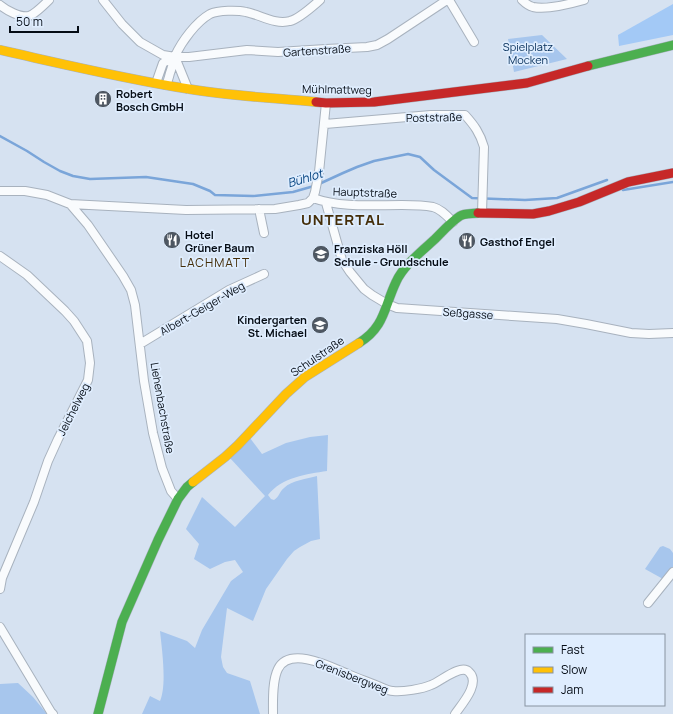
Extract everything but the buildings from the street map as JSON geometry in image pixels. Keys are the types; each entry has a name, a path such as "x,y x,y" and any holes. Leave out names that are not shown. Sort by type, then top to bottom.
{"street":[{"path":"0,5 16,14 28,16 42,7 49,0"},
{"path":"103,0 122,24 140,42 163,55 174,57"},
{"path":"166,85 171,72 174,57 182,44 196,25 211,14 232,10 246,12 279,22 292,21 320,0"},
{"name":"Gartenstraße","path":"174,57 189,57 247,50 278,52 367,47 377,45 448,0 474,42"},
{"path":"522,0 526,4 533,7 548,8 568,5 584,0"},
{"name":"Mühlmattweg","path":"0,50 98,72 188,89 326,103 374,102 527,83 673,45"},
{"path":"156,83 163,63 174,57"},
{"path":"174,57 188,89"},
{"path":"0,191 25,191 47,195 70,204 186,210 275,209 308,203 314,195 319,172 326,103"},
{"name":"Poststraße","path":"325,124 431,115 465,115 476,127 484,147 483,210"},
{"path":"453,222 460,216 483,210 533,214 549,211 579,202 628,182 673,173"},
{"name":"Hauptstraße","path":"314,195 326,202 339,204 414,205 434,207 442,211 453,222"},
{"name":"Seßgasse","path":"326,202 342,260 350,272 364,289 387,304 397,308 557,319 631,333 673,333"},
{"name":"Liehenbachstraße","path":"70,204 88,225 131,290 135,305 149,410 155,442 162,468 171,491 178,499"},
{"path":"259,209 264,234"},
{"name":"Schulstraße","path":"178,499 187,487 225,457 242,441 286,394 305,377 364,340 373,332 380,321 396,281 404,269 453,222"},
{"name":"Jeichelweg","path":"0,256 27,275 74,321 87,341 90,363 88,380 58,438 34,502 2,578 0,589"},
{"name":"Albert-Geiger-Weg","path":"140,344 229,290 264,274"},
{"path":"98,714 122,622 158,540 178,499"},
{"path":"648,603 673,572"},
{"path":"0,627 53,714"},
{"name":"Grenisbergweg","path":"273,714 274,680 278,668 284,661 294,658 307,659 321,663 392,691 415,690 432,685 458,670 468,670 472,676 473,682 471,689 455,714"}],"green space":[{"name":"Spielplatz Mocken","path":"542,35 567,59 514,72 508,39"},
{"path":"328,435 327,471 295,477 280,484 268,495 274,500 287,485 317,476 320,539 311,541 300,547 287,559 266,589 253,621 227,608 221,657 223,667 227,673 250,681 260,714 142,714 150,696 160,701 162,694 164,677 160,631 187,641 195,648 202,630 231,581 243,572 235,560 225,562 210,569 194,559 199,544 186,529 202,497 235,527 265,496 230,458 250,438 262,454 286,443 310,437"},
{"path":"663,546 670,549 673,553 673,567 663,579 645,569 660,547"},
{"path":"18,683 33,697 47,714 0,714 0,684"}],"shaded area":[{"path":"673,4 673,35 619,46 618,35"}],"waterway":[{"name":"Bühlot","path":"0,136 60,171 73,176 90,179 146,177 193,184 210,191 215,195 253,196 293,192 314,186"},
{"name":"Bühlot","path":"319,184 374,161 408,154 420,157 434,170 472,198 525,200 557,198 607,180"},
{"name":"Bühlot","path":"623,190 673,182"}],"traffic: fast":[{"path":"588,66 673,45"},
{"path":"359,343 368,337 379,323 396,282 403,270 457,218 464,214 478,213"},
{"path":"98,714 122,622 158,540 178,499 193,482"}],"traffic: slow":[{"path":"0,50 118,76 189,89 316,102"},
{"path":"193,482 238,445 286,394 305,377 359,343"}],"traffic: jam":[{"path":"316,102 374,102 527,83 588,66"},
{"path":"478,213 533,214 549,211 579,202 628,182 673,173"}],"place":[{"name":"Robert Bosch GmbH","path":"103,99"},
{"name":"Hotel Grüner Baum","path":"172,240"},
{"name":"Gasthof Engel","path":"467,241"},
{"name":"Franziska Höll Schule - Grundschule","path":"321,254"},
{"name":"Kindergarten St. Michael","path":"320,325"}],"district":[{"name":"UNTERTAL","path":"343,219"},
{"name":"LACHMATT","path":"215,262"}]}
